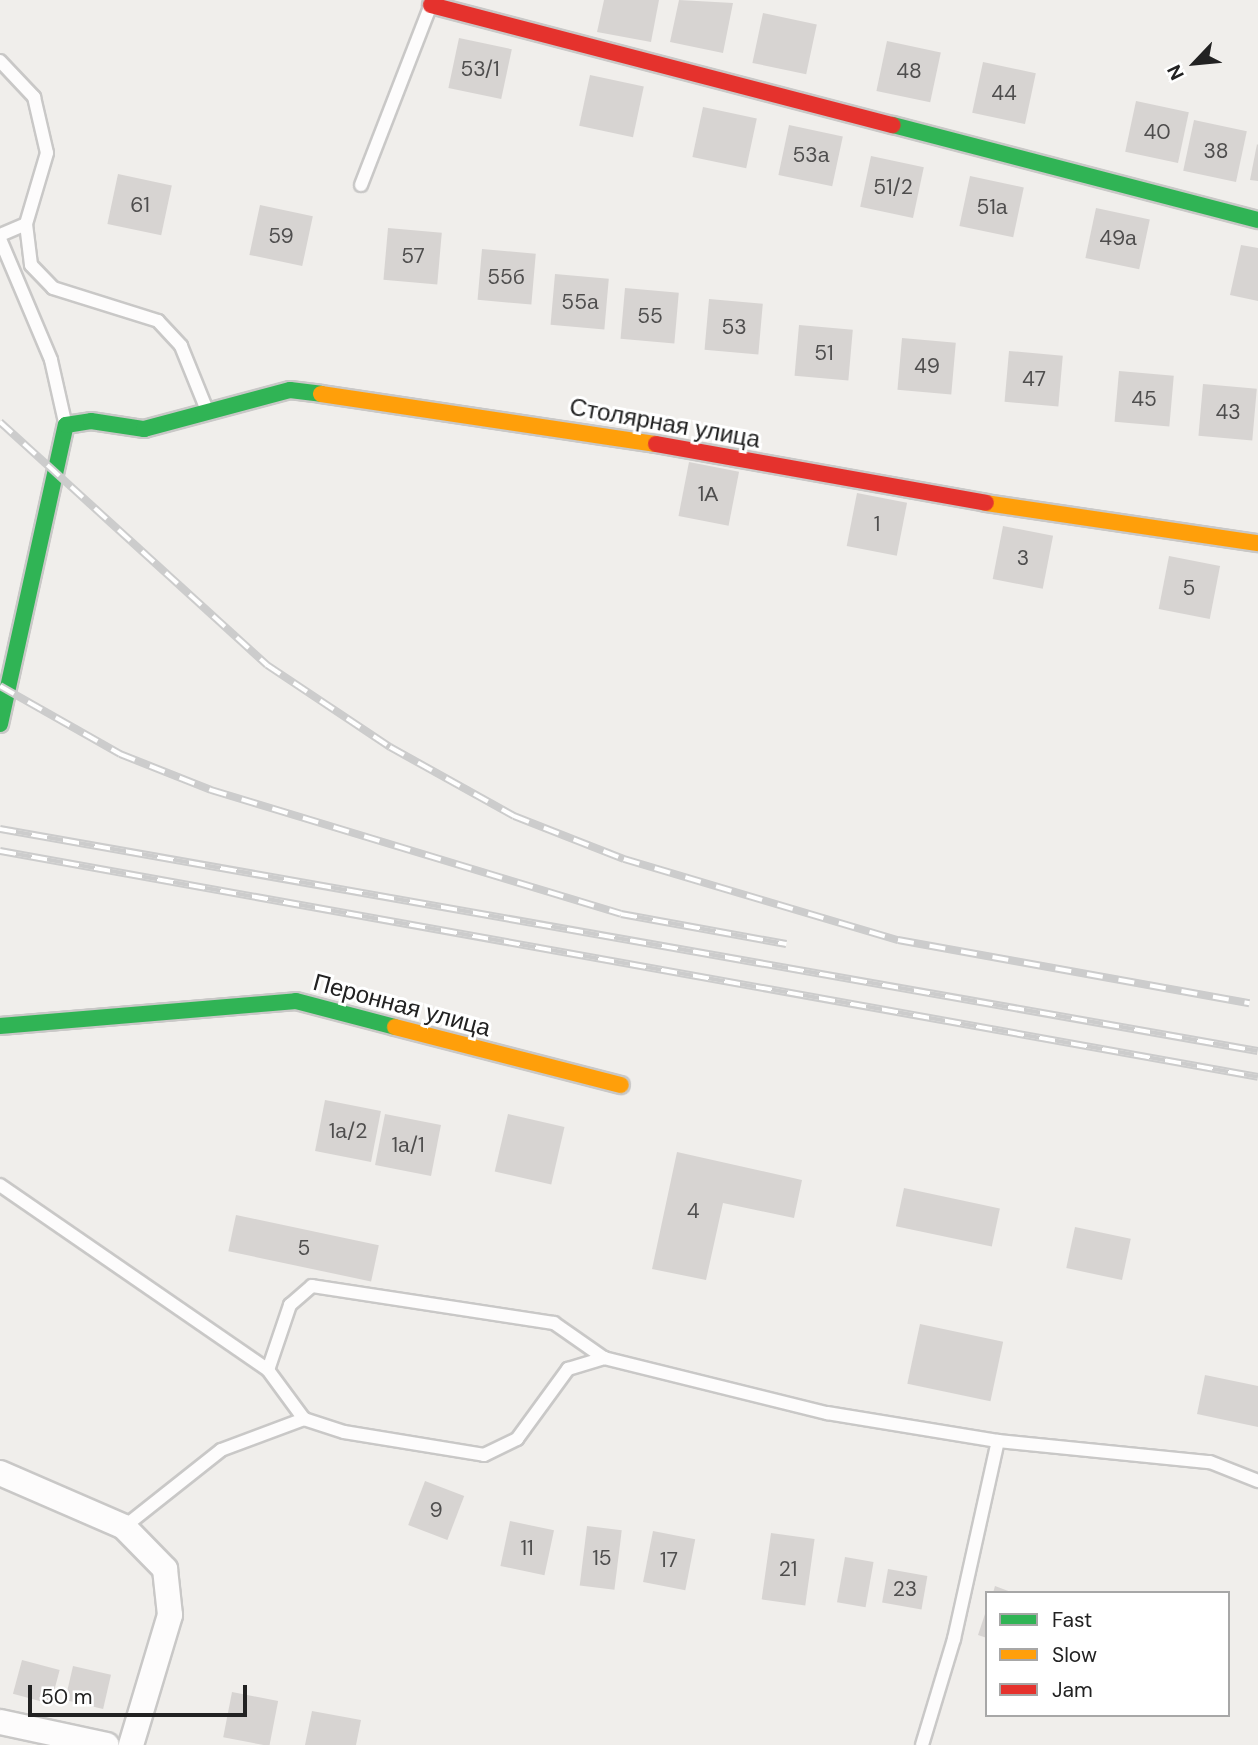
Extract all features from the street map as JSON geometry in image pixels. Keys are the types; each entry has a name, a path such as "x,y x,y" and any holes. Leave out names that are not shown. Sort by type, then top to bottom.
{"street":[{"path":"432,3 1258,220"},
{"name":"Столярная улица","path":"66,425 91,421 144,429 303,392 498,416 1144,531 1258,543"},
{"path":"0,724 66,425"},
{"name":"Перонная улица","path":"0,1027 296,1001 621,1085"},
{"path":"0,1473 124,1527 165,1569 170,1615 131,1745"},
{"path":"0,1722 107,1745"}],"lane":[{"path":"360,185 432,3"},
{"path":"0,61 34,97 47,153 26,224 31,265 53,288 158,321 181,346 208,412"},
{"path":"26,224 0,237 51,360 66,425"},
{"path":"0,1185 268,1370 303,1419 344,1432 484,1455 517,1439 568,1370 604,1358"},
{"path":"268,1370 290,1305 312,1286 554,1323 604,1358 827,1413 998,1441 1210,1462 1258,1481"},
{"path":"124,1527 221,1450 303,1419"},
{"path":"922,1745 954,1639 998,1441"}],"building":[{"path":"604,0 659,0 651,42 597,32"},
{"path":"679,0 733,3 723,53 670,42"},
{"path":"763,13 817,24 806,74 752,63"},
{"path":"459,38 512,49 501,99 448,88"},
{"path":"887,41 941,52 930,102 876,91"},
{"path":"983,62 1036,73 1025,124 972,113"},
{"path":"590,75 644,86 633,137 579,126"},
{"path":"1136,101 1189,112 1178,163 1125,152"},
{"path":"703,107 757,118 746,168 692,157"},
{"path":"1194,120 1247,131 1236,182 1183,171"},
{"path":"789,125 843,136 832,186 778,175"},
{"path":"1258,145 1258,181 1250,180"},
{"path":"871,156 924,167 913,218 860,207"},
{"path":"118,174 172,185 161,235 107,224"},
{"path":"970,176 1024,187 1013,237 959,226"},
{"path":"260,205 313,216 302,266 249,255"},
{"path":"1096,208 1150,219 1139,269 1085,258"},
{"path":"388,228 442,233 437,285 383,280"},
{"path":"1241,245 1258,248 1258,301 1230,295"},
{"path":"482,249 536,254 531,305 478,300"},
{"path":"555,274 609,279 604,330 551,325"},
{"path":"625,288 679,293 674,344 621,339"},
{"path":"709,299 763,304 758,355 705,350"},
{"path":"799,325 853,330 848,381 795,376"},
{"path":"902,338 956,343 951,395 897,390"},
{"path":"1009,351 1063,356 1058,407 1005,402"},
{"path":"1119,371 1174,376 1169,427 1115,422"},
{"path":"1203,384 1257,389 1252,441 1198,436"},
{"path":"689,462 739,472 729,526 679,516"},
{"path":"857,493 907,503 897,556 847,546"},
{"path":"1003,526 1053,536 1043,589 993,579"},
{"path":"1169,556 1220,566 1210,619 1159,609"},
{"path":"325,1100 381,1111 371,1162 315,1151"},
{"path":"385,1114 441,1125 431,1176 375,1165"},
{"path":"508,1114 565,1127 551,1185 495,1171"},
{"path":"677,1152 802,1180 794,1218 723,1203 706,1280 652,1269"},
{"path":"904,1188 1000,1208 992,1247 896,1226"},
{"path":"236,1215 379,1245 371,1282 228,1251"},
{"path":"1075,1227 1131,1239 1122,1280 1066,1268"},
{"path":"920,1324 1003,1342 990,1401 907,1384"},
{"path":"1205,1375 1258,1386 1258,1427 1197,1414"},
{"path":"425,1481 464,1496 447,1540 408,1525"},
{"path":"510,1521 554,1530 544,1575 500,1566"},
{"path":"587,1526 622,1530 614,1590 580,1586"},
{"path":"653,1531 695,1539 685,1590 643,1582"},
{"path":"771,1533 815,1539 805,1605 762,1599"},
{"path":"845,1557 874,1562 866,1607 837,1602"},
{"path":"888,1569 927,1576 921,1609 882,1602"},
{"path":"995,1586 1008,1591 994,1591"},
{"path":"985,1614 985,1637 978,1635"},
{"path":"22,1660 60,1670 51,1704 13,1694"},
{"path":"73,1666 111,1675 103,1709 65,1700"},
{"path":"232,1692 278,1701 270,1745 223,1737"},
{"path":"312,1711 361,1720 356,1745 305,1745"}],"railway":[{"path":"0,422 267,665 390,747 514,816 624,859 898,940 1249,1003"},
{"path":"0,686 120,754 211,790 621,914 786,944"},
{"path":"0,829 1258,1051"},
{"path":"0,851 1258,1077"}],"traffic: fast":[{"path":"893,125 1258,220"},
{"path":"0,724 66,425 91,421 144,429 290,390 321,394"},
{"path":"0,1026 296,1001 395,1027"}],"traffic: slow":[{"path":"321,394 656,444"},
{"path":"986,503 1258,543"},
{"path":"395,1027 621,1085"}],"traffic: jam":[{"path":"431,5 893,125"},
{"path":"656,444 986,503"}]}
